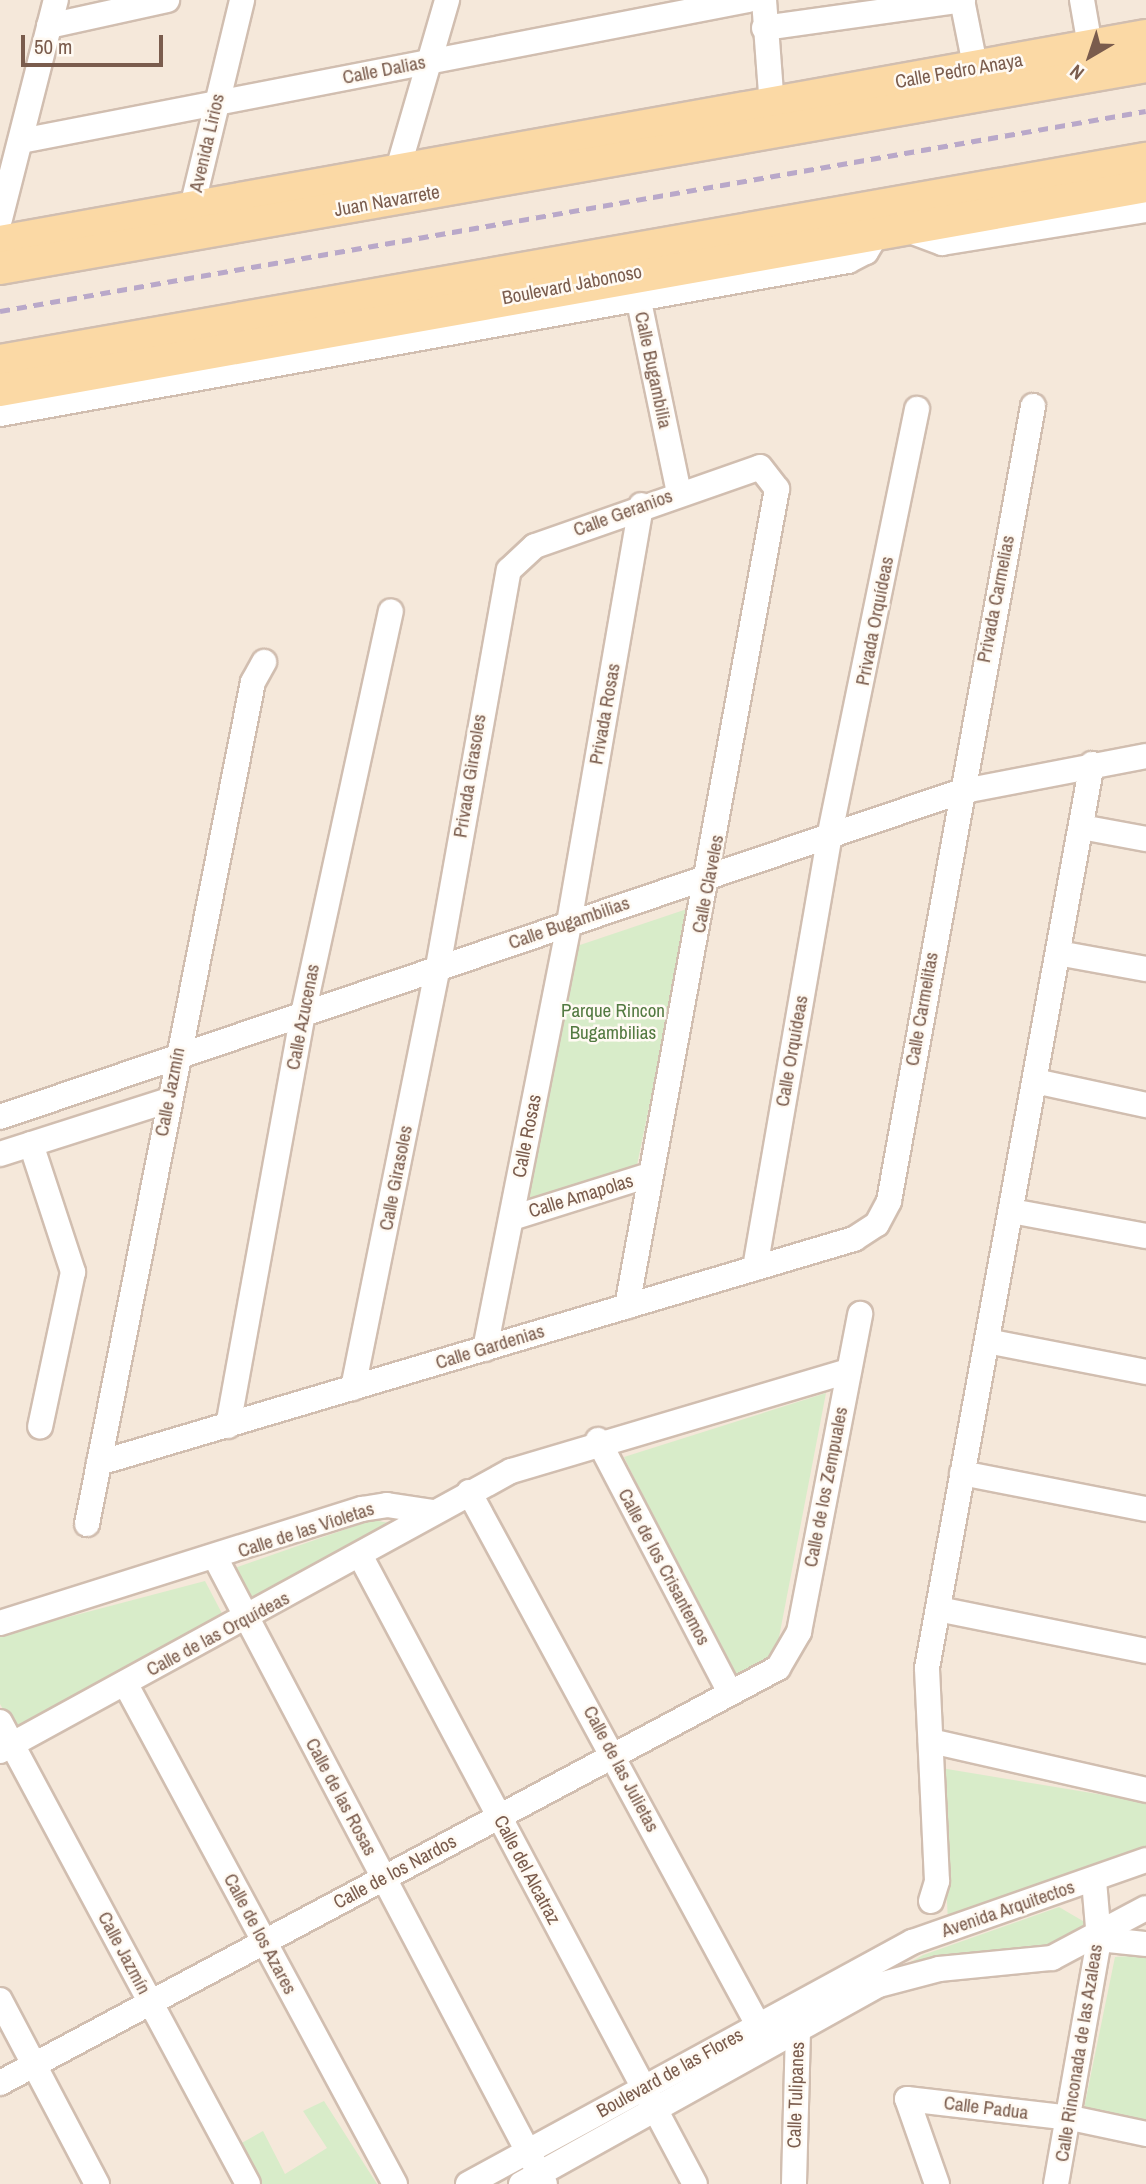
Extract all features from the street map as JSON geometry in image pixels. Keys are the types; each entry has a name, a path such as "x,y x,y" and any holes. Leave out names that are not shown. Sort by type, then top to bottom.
{"main road":[{"name":"Calle Pedro Anaya","path":"978,82 1090,46 1146,36"},
{"name":"Calle Pedro Anaya","path":"773,118 978,82 1146,66"},
{"name":"Juan Navarrete","path":"0,242 193,204 398,169 773,118"},
{"name":"Juan Navarrete","path":"0,268 773,118"},
{"name":"Boulevard Jabonoso","path":"0,390 278,352 554,303 634,275 1146,159"},
{"name":"Boulevard Jabonoso","path":"0,360 634,275 807,256 1146,186"}],"street":[{"path":"0,219 56,0"},
{"path":"49,26 167,0"},
{"name":"Avenida Lirios","path":"193,204 242,0"},
{"path":"398,169 447,0"},
{"name":"Calle Dalias","path":"20,141 748,0"},
{"path":"764,0 764,28 773,118"},
{"path":"764,28 962,0 978,82"},
{"path":"1082,0 1090,46"},
{"path":"892,238 942,243 1146,210"},
{"name":"Calle Bugambilia","path":"634,275 679,492"},
{"path":"0,414 278,352"},
{"name":"Privada Carmelias","path":"959,792 1032,406"},
{"name":"Privada Orquídeas","path":"830,834 917,409"},
{"name":"Calle Geranios","path":"502,584 535,545 641,505 760,467"},
{"name":"Calle Claveles","path":"627,1306 649,1175 711,874 777,489 760,467"},
{"name":"Privada Rosas","path":"569,923 641,505"},
{"name":"Privada Girasoles","path":"438,967 502,584"},
{"name":"Calle Azucenas","path":"228,1426 303,1014 391,611"},
{"name":"Calle Jazmín","path":"87,1524 253,682 264,662"},
{"name":"Calle Bugambilias","path":"0,1117 959,792 1092,764 1146,756"},
{"path":"931,1901 937,1881 927,1668 1092,764"},
{"name":"Calle Carmelitas","path":"877,1224 889,1201 959,792"},
{"path":"1083,817 1146,839"},
{"name":"Calle Orquídeas","path":"755,1268 830,834"},
{"name":"Calle Rosas","path":"485,1349 569,923"},
{"path":"1058,953 1146,969"},
{"name":"Calle Girasoles","path":"353,1388 438,967"},
{"path":"1035,1081 1146,1105"},
{"path":"0,1154 169,1100"},
{"path":"32,1144 73,1272 40,1427"},
{"name":"Calle Amapolas","path":"512,1218 649,1175"},
{"path":"1011,1211 1146,1236"},
{"name":"Calle Gardenias","path":"99,1463 853,1239 877,1224"},
{"name":"Calle de los Zempuales","path":"788,1659 799,1632 860,1314"},
{"path":"987,1341 1146,1372"},
{"path":"433,1512 469,1492 598,1440 848,1371"},
{"name":"Calle de los Crisantemos","path":"598,1440 730,1693"},
{"path":"962,1473 1146,1509"},
{"name":"Calle de las Julietas","path":"469,1492 770,2047"},
{"name":"Calle de las Violetas","path":"0,1623 216,1559 362,1509 387,1505 433,1512"},
{"name":"Calle de las Orquídeas","path":"6,1748 361,1557 433,1512"},
{"name":"Calle del Alcatraz","path":"361,1557 695,2184"},
{"name":"Calle de las Rosas","path":"216,1559 383,1878 533,2174"},
{"path":"938,1609 1146,1651"},
{"name":"Calle de los Nardos","path":"0,2083 730,1693 788,1659"},
{"name":"Calle de los Azares","path":"125,1683 395,2184"},
{"name":"Calle Jazmín","path":"0,1722 6,1748 151,2002 248,2184"},
{"path":"932,1741 1146,1790"},
{"name":"Avenida Arquitectos","path":"876,1974 912,1942 1094,1881 1146,1860"},
{"name":"Calle Rinconada de las Azaleas","path":"1056,2184 1070,2118 1098,1939 1094,1881"},
{"name":"Avenida Arquitectos","path":"876,1974 1052,1958 1098,1939 1146,1908"},
{"path":"1098,1939 1146,1944"},
{"name":"Boulevard de las Flores","path":"468,2184 533,2174 656,2111 770,2047 793,2020 876,1974"},
{"path":"0,2000 97,2184"},
{"name":"Boulevard de las Flores","path":"533,2174 643,2088 758,2024 793,2020"},
{"name":"Calle Tulipanes","path":"793,2020 794,2184"},
{"name":"Calle Padua","path":"937,2184 907,2099 1070,2118 1146,2134"}],"shaded area":[{"path":"0,0 1146,0 1146,2184 0,2184"}],"green space":[{"name":"Parque Rincon Bugambilias","path":"690,908 636,1170 521,1205 574,947"},
{"path":"826,1393 776,1653 732,1679 624,1457"},
{"path":"372,1520 401,1525 248,1612 229,1570"},
{"path":"205,1581 227,1623 17,1734 0,1704 0,1635"},
{"path":"941,1768 1146,1802 1146,1852 948,1923"},
{"path":"1059,1907 1088,1924 1052,1954 895,1971 923,1955"},
{"path":"1146,1955 1146,2126 1083,2113 1115,1957"},
{"path":"324,2101 377,2184 259,2184 238,2145 263,2131 285,2174 327,2148 303,2111"}],"railway":[{"path":"0,311 1146,111"}]}
